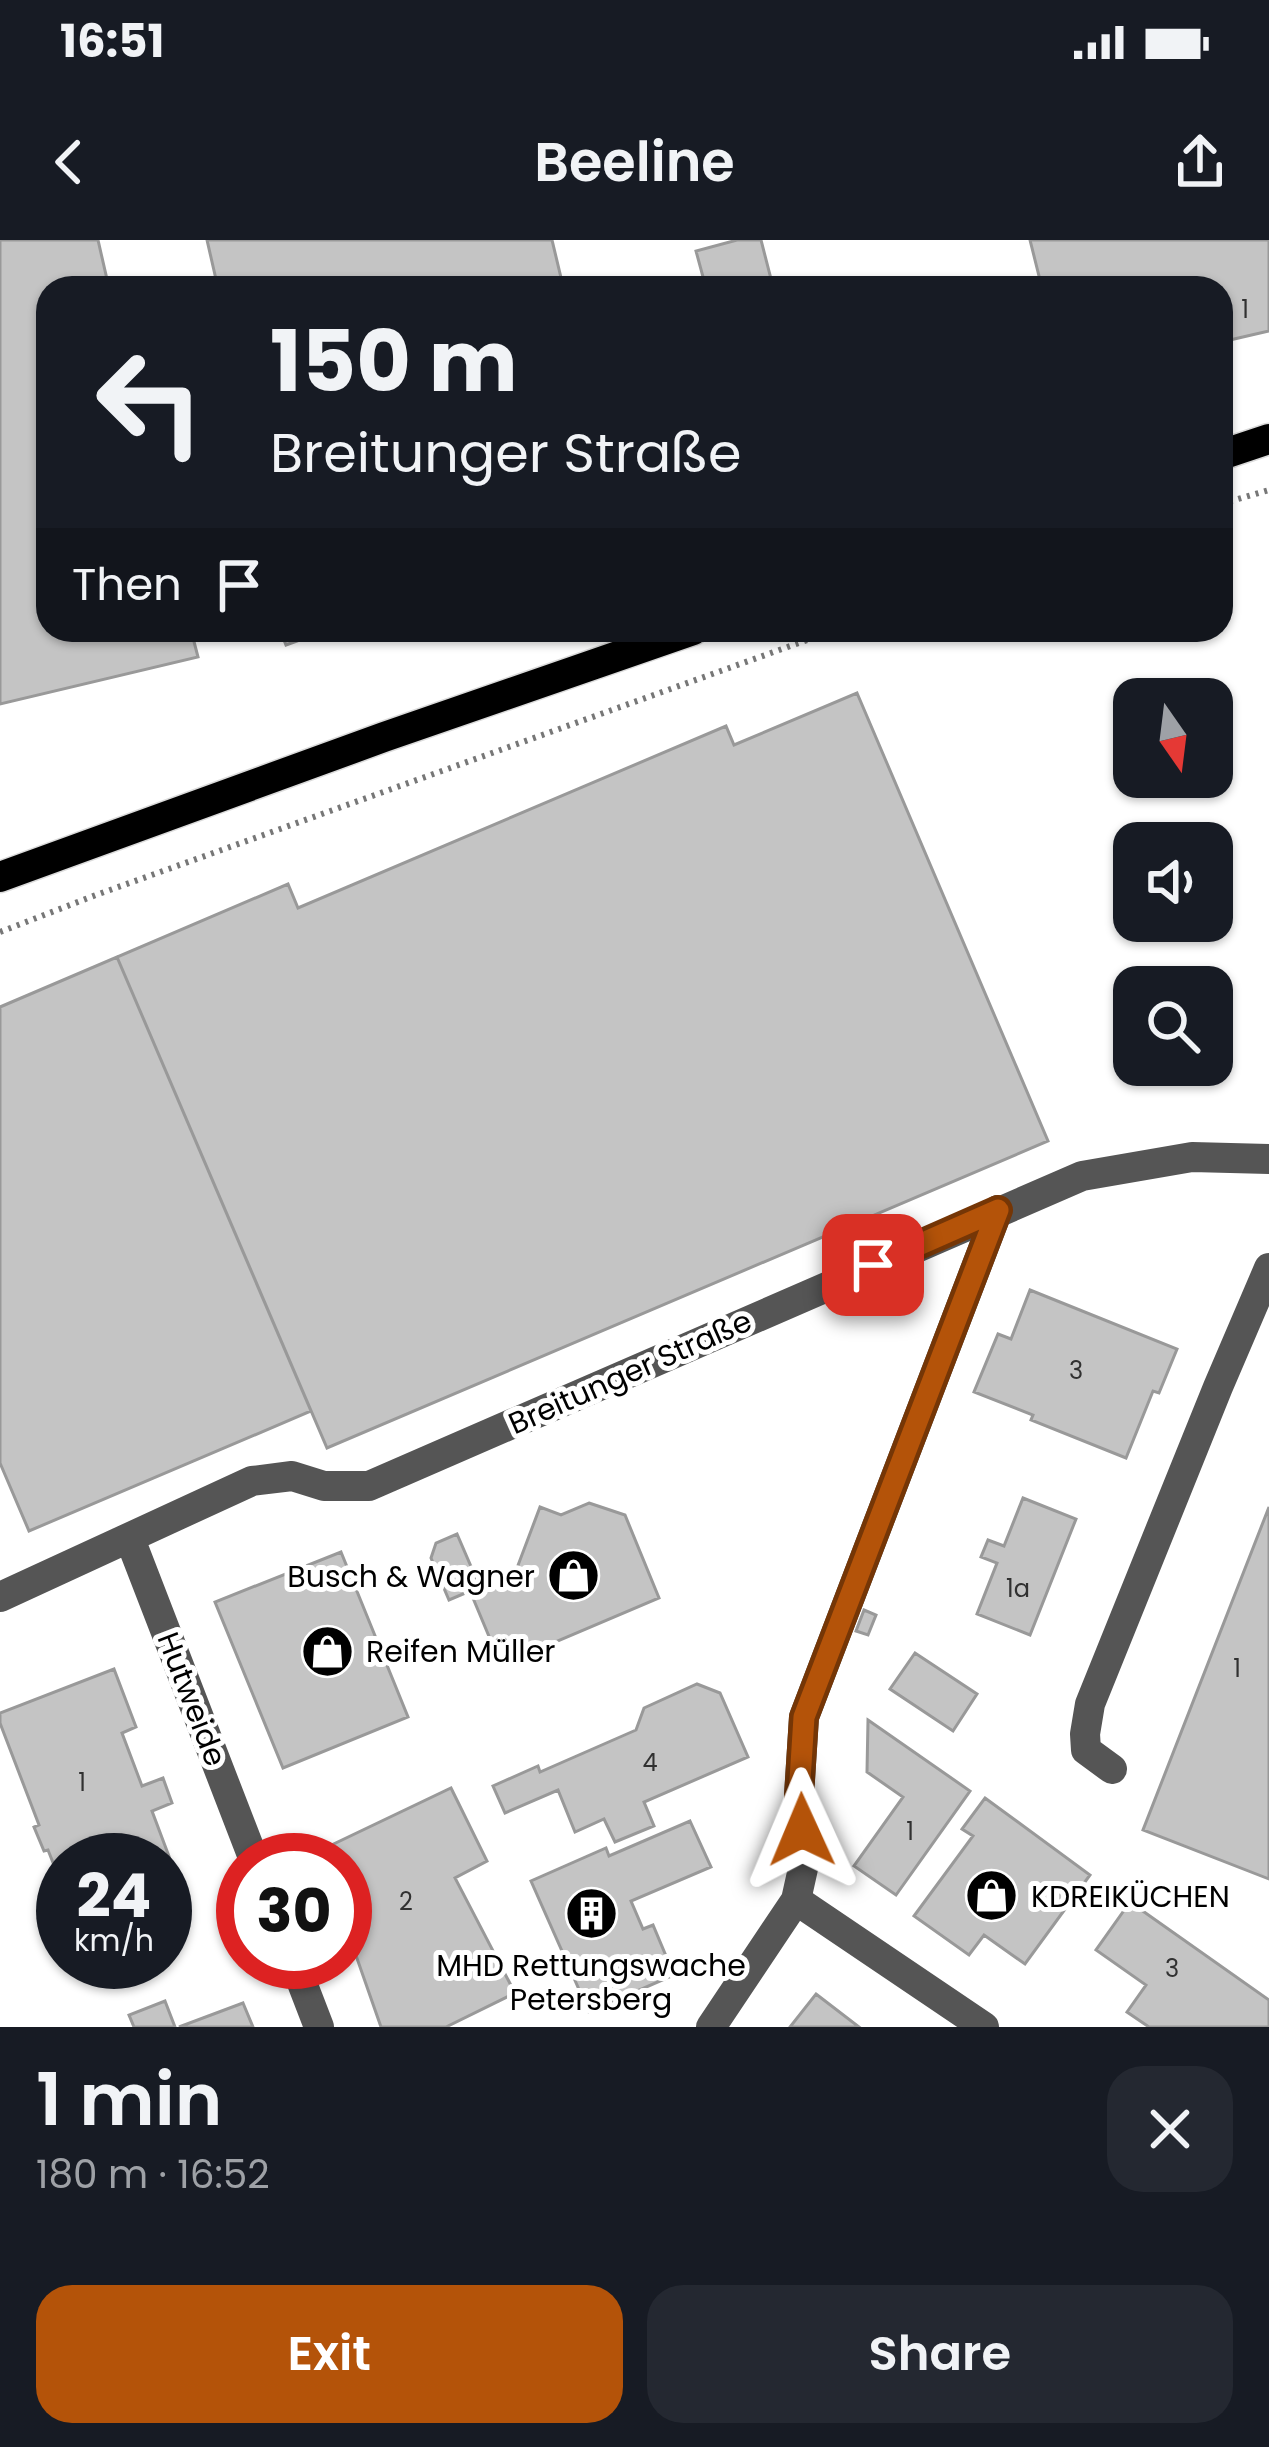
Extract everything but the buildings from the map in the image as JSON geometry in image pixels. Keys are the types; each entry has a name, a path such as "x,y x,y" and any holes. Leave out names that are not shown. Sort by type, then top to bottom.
{"main road":[{"path":"1233,451 1269,439"},
{"path":"0,877 658,642"}],"street":[{"name":"Breitunger Straße","path":"0,1597 251,1481 292,1476 324,1486 369,1486 1082,1176 1192,1157 1269,1159"},
{"path":"711,2027 796,1900 804,1864 799,1796 804,1717 998,1210"},
{"path":"1112,1768 1086,1750 1090,1704 1269,1268"},
{"name":"Hutweide","path":"130,1539 244,1833"},
{"path":"796,1900 984,2027"},
{"path":"304,1989 319,2027"}],"path":[{"path":"1233,500 1269,490"},
{"path":"0,932 802,642"}],"place":[{"name":"Busch & Wagner","path":"574,1576"},
{"name":"Reifen Müller","path":"327,1651"},
{"name":"KDREIKÜCHEN","path":"992,1896"},
{"name":"MHD Rettungswache Petersberg","path":"591,1913"}],"route":[{"path":"802,1830 799,1796 804,1717 998,1210 873,1265"}]}
